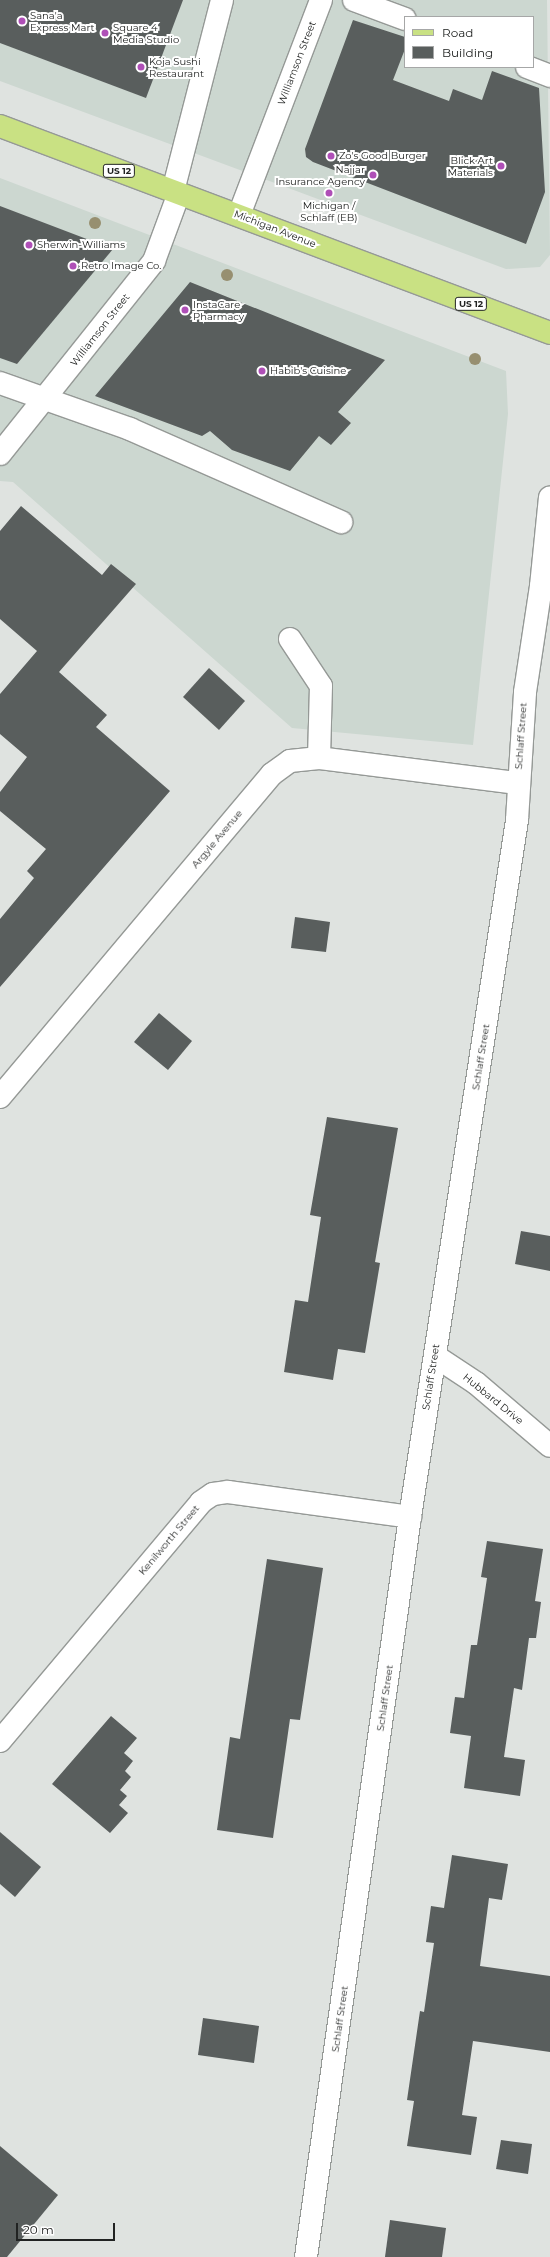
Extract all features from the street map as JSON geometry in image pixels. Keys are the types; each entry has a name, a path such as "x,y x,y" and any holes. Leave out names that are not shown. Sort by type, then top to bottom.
{"main road":[{"name":"Michigan Avenue","path":"0,126 550,333"}],"street":[{"name":"Williamson Street","path":"0,454 46,399 154,261 176,192 222,0"},
{"name":"Williamson Street","path":"238,216 321,0"},
{"path":"354,0 404,19"},
{"path":"530,68 550,76"},
{"path":"0,383 130,429 341,522"},
{"name":"Schlaff Street","path":"306,2257 410,1517 517,820 524,692 545,588 550,497"},
{"path":"290,639 321,686 320,758"},
{"name":"Argyle Avenue","path":"0,1097 272,774 290,761 320,758 518,783"},
{"name":"Hubbard Drive","path":"435,1356 476,1383 550,1446"},
{"name":"Kenilworth Street","path":"0,1741 200,1502 213,1494 228,1492 410,1517"}],"shaded area":[{"path":"0,0 547,0 550,255 540,267 506,269 0,81"},
{"path":"0,178 506,371 508,414 473,745 292,728 13,482 0,481"}],"building":[{"path":"0,0 183,0 146,98 0,43"},
{"path":"353,20 404,37 404,52 393,80 449,101 453,89 482,100 492,71 539,88 545,192 526,244 313,162 306,157 305,149"},
{"path":"0,206 113,249 17,364 0,358"},
{"path":"190,282 385,360 338,412 351,423 331,445 319,436 290,471 232,450 210,431 202,436 95,396"},
{"path":"21,506 102,575 111,564 136,584 59,672 107,715 96,727 170,791 0,987 0,919 34,878 27,871 46,849 0,811 0,792 27,757 0,734 0,694 37,651 0,619 0,531"},
{"path":"209,668 245,701 219,730 183,697"},
{"path":"295,917 330,922 326,952 291,948"},
{"path":"159,1013 192,1041 168,1070 134,1042"},
{"path":"327,1117 398,1128 375,1262 380,1263 365,1353 338,1349 333,1380 284,1372 295,1300 308,1302 321,1217 310,1215"},
{"path":"521,1231 550,1236 550,1271 515,1264"},
{"path":"487,1541 543,1549 535,1601 541,1602 536,1638 529,1638 522,1690 514,1688 504,1757 525,1760 520,1796 464,1788 471,1736 450,1733 455,1697 464,1698 471,1645 477,1645 487,1578 481,1577"},
{"path":"267,1559 323,1568 300,1720 290,1719 273,1838 217,1830 230,1737 240,1739"},
{"path":"111,1716 137,1738 124,1753 133,1761 125,1771 131,1777 120,1790 127,1796 119,1805 128,1813 110,1833 52,1784"},
{"path":"0,1832 41,1867 15,1897 0,1884"},
{"path":"452,1855 508,1864 502,1900 489,1898 480,1966 550,1976 550,2052 473,2041 462,2115 477,2117 471,2155 407,2146 414,2101 407,2100 420,2011 424,2012 434,1943 426,1942 431,1906 444,1908"},
{"path":"203,2018 259,2026 254,2063 198,2055"},
{"path":"501,2140 532,2144 528,2174 496,2169"},
{"path":"0,2146 58,2195 7,2257 0,2257"},
{"path":"390,2220 446,2228 442,2257 385,2257"}],"place":[{"name":"Sana'a Express Mart","path":"22,21"},
{"name":"Square 4 Media Studio","path":"105,33"},
{"name":"Koja Sushi Restaurant","path":"141,67"},
{"name":"Zo's Good Burger","path":"331,156"},
{"name":"Blick Art Materials","path":"501,166"},
{"name":"Najjar Insurance Agency","path":"373,175"},
{"name":"Michigan / Schlaff (EB)","path":"329,193"},
{"name":"Sherwin-Williams","path":"29,245"},
{"name":"Retro Image Co.","path":"73,266"},
{"name":"InstaCare Pharmacy","path":"185,310"},
{"name":"Habib's Cuisine","path":"262,371"}]}
